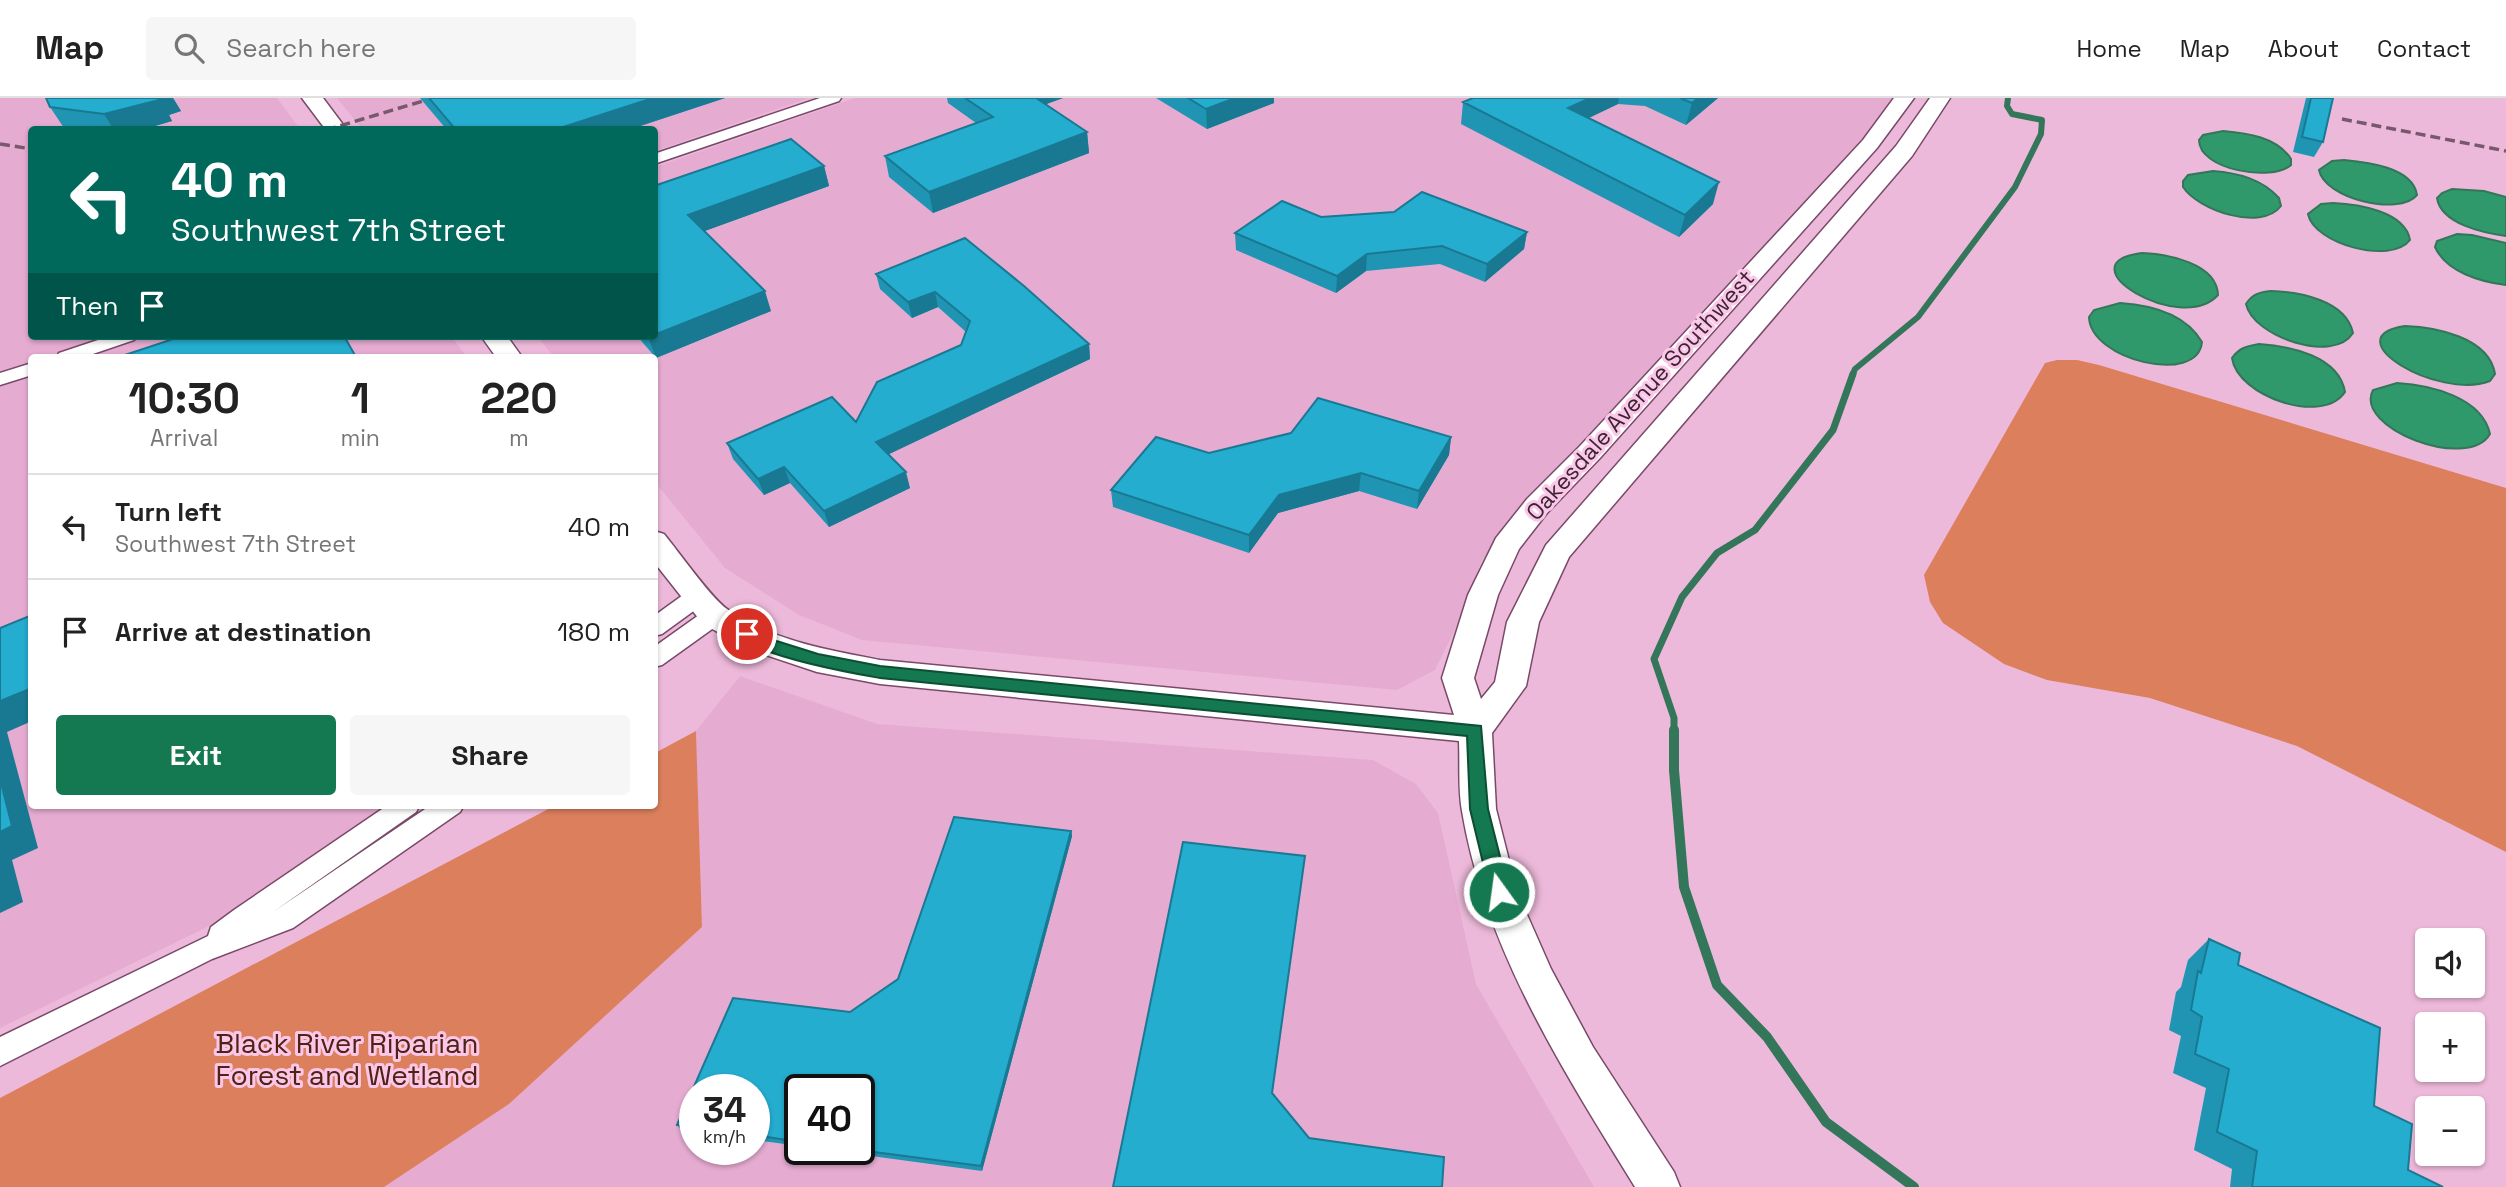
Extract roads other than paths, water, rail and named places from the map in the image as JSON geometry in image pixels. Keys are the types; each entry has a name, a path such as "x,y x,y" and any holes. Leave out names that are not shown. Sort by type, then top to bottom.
{"street":[{"path":"312,98 334,126"},
{"path":"658,158 834,98"},
{"name":"Oakesdale Avenue Southwest","path":"1659,1187 1579,1060 1536,979 1499,892 1479,809 1475,730 1458,678 1483,595 1506,545 1537,506 1590,452 1870,144 1904,98"},
{"path":"1870,144 1895,140 1925,98"},
{"name":"Oakesdale Avenue Southwest","path":"1475,730 1510,686 1523,622 1556,552 1904,151 1940,98"},
{"path":"1649,442 1652,417 1730,327 1728,298"},
{"path":"75,354 116,340"},
{"path":"0,379 28,370"},
{"path":"658,546 706,606 762,642 817,660 880,672 1475,730"},
{"path":"658,626 706,606"},
{"path":"658,655 706,606"},
{"path":"202,950 264,902 298,882 401,809"},
{"path":"0,1052 202,950 283,920 445,809"}],"waterway":[{"path":"1852,376 1855,369 1918,317 2015,187 2041,134 2042,120 2012,114 2007,106 2008,98"},
{"path":"1853,374 1833,430 1755,530 1717,553 1682,597 1654,659 1674,718 1674,770 1684,887 1717,985 1767,1037 1826,1122 1914,1187"}],"railway":[{"path":"339,126 433,98"},
{"path":"2342,119 2506,151"},
{"path":"0,144 28,148"}],"park label":[{"name":"Black River Riparian Forest and Wetland","path":"347,1059"}]}
